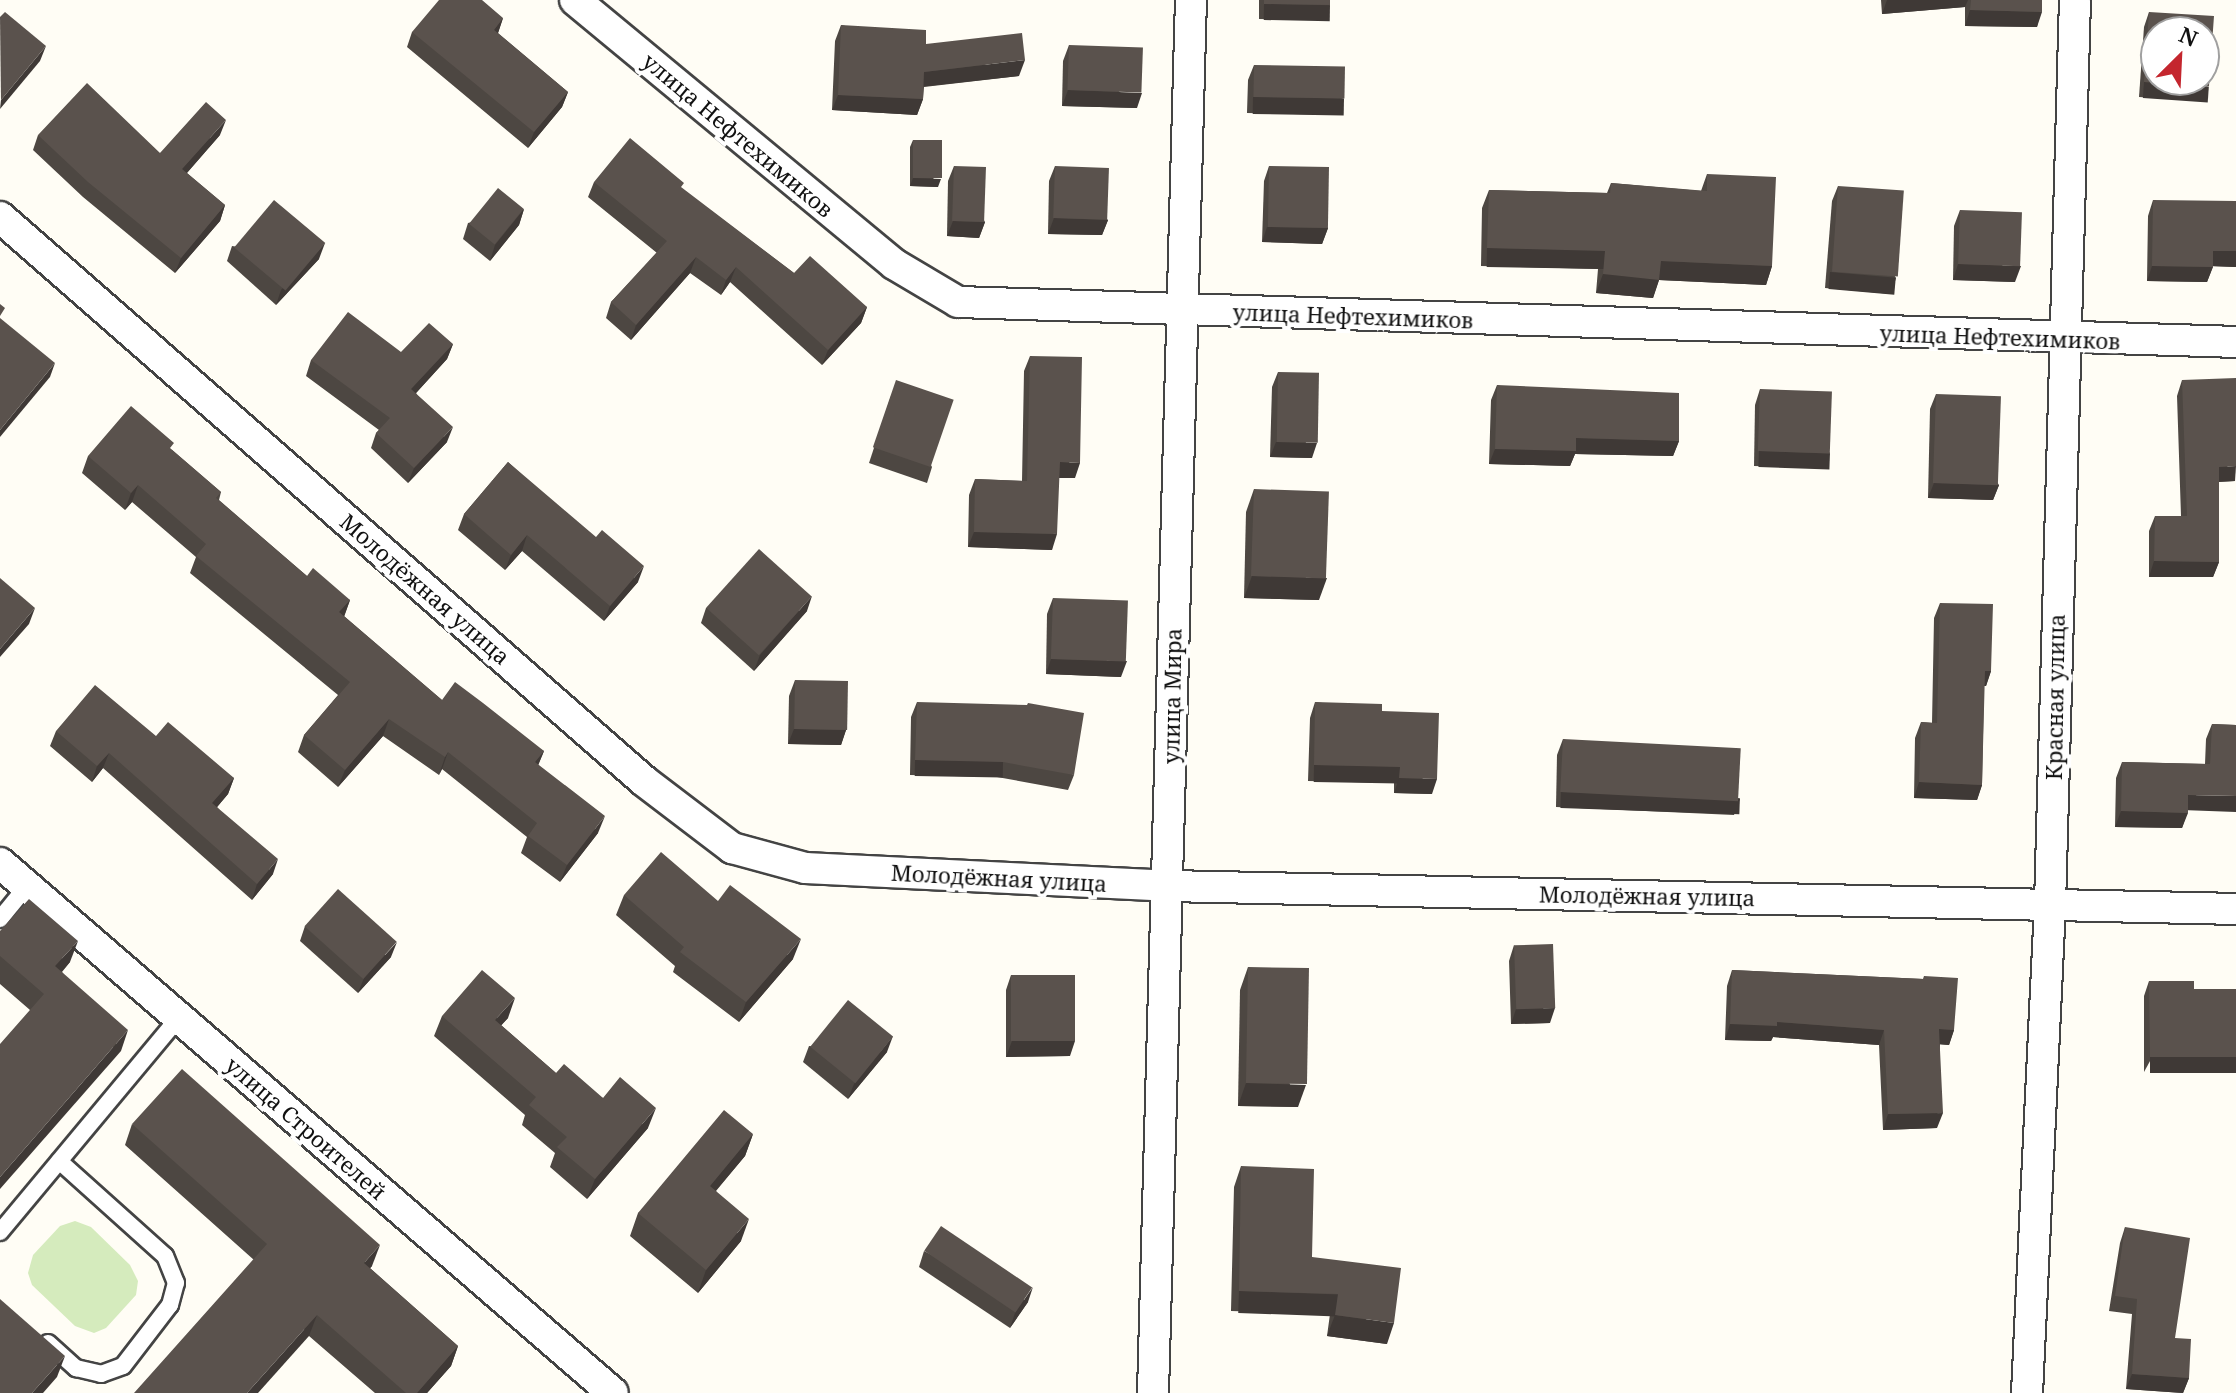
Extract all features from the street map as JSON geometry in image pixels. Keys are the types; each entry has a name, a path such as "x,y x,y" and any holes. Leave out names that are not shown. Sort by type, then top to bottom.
{"street":[{"name":"улица Нефтехимиков","path":"575,0 894,264 958,302 2236,342"},
{"name":"улица Мира","path":"1153,1393 1180,310 1191,0"},
{"name":"Красная улица","path":"2027,1393 2050,905 2075,0"},
{"name":"Молодёжная улица","path":"0,217 644,781 732,848 805,868 1168,886 2236,909"},
{"name":"улица Строителей","path":"0,863 613,1393"}],"lane":[{"path":"0,919 27,886"},
{"path":"0,1232 178,1018"},
{"path":"33,1330 76,1368 101,1374 123,1366 170,1305 176,1283 165,1256 59,1161"}],"green space":[{"path":"75,1221 91,1227 130,1265 138,1281 136,1295 106,1328 94,1333 75,1326 32,1285 28,1273 33,1255 60,1226"}],"building":[{"path":"439,0 482,0 503,18 494,30 568,92 534,132 412,32"},
{"path":"1264,0 1330,0 1330,5 1264,4"},
{"path":"1971,0 2042,0 2042,12 1970,10"},
{"path":"5,12 46,46 1,100 0,17"},
{"path":"2149,12 2214,16 2149,16"},
{"path":"841,25 926,30 926,44 1022,33 1025,60 924,72 923,99 838,95"},
{"path":"1069,45 1143,48 1141,93 1067,90"},
{"path":"1254,65 1345,67 1344,99 1253,97"},
{"path":"87,83 160,153 206,102 226,120 182,169 225,205 181,258 88,182 38,135"},
{"path":"630,138 684,183 681,187 794,273 810,256 867,307 828,350 736,267 726,280 696,257 636,325 611,302 667,241 594,182"},
{"path":"913,140 942,140 942,178 913,178"},
{"path":"954,166 986,167 984,222 952,221"},
{"path":"1055,166 1109,168 1107,220 1053,218"},
{"path":"1269,166 1329,167 1328,228 1268,227"},
{"path":"1707,174 1776,177 1772,266 1661,261 1659,280 1603,274 1605,251 1487,248 1489,190 1610,193 1611,183 1707,191"},
{"path":"1838,186 1904,191 1898,276 1832,272"},
{"path":"498,188 524,209 495,245 469,224"},
{"path":"274,200 325,243 285,291 234,247"},
{"path":"2153,200 2236,201 2236,251 2213,251 2213,267 2152,266"},
{"path":"1960,210 2022,212 2020,266 1958,264"},
{"path":"348,312 401,352 429,323 453,344 411,389 453,427 414,468 376,433 390,418 311,360"},
{"path":"0,318 55,363 0,430"},
{"path":"1030,356 1082,357 1080,463 1060,462 1057,534 974,532 975,479 1027,481"},
{"path":"1278,372 1319,373 1318,443 1277,442"},
{"path":"2236,378 2236,466 2219,467 2219,562 2154,561 2155,516 2187,516 2182,380"},
{"path":"896,380 954,400 931,467 873,447"},
{"path":"1497,385 1679,393 1679,441 1576,438 1576,451 1495,449"},
{"path":"1760,389 1832,392 1830,453 1758,451"},
{"path":"1936,394 2001,396 1998,485 1933,483"},
{"path":"131,406 174,443 170,448 221,492 216,498 307,576 313,568 350,600 339,612 442,700 455,682 544,751 535,762 605,816 567,865 528,836 537,823 448,752 445,757 389,719 345,770 304,735 350,682 196,556 206,544 138,485 131,493 88,456"},
{"path":"508,462 596,537 602,530 644,566 610,606 527,535 511,555 464,514"},
{"path":"1254,489 1329,492 1326,579 1251,576"},
{"path":"759,549 812,597 759,655 706,608"},
{"path":"0,578 35,608 0,649"},
{"path":"1053,598 1128,601 1126,662 1051,659"},
{"path":"1940,603 1993,604 1991,671 1985,671 1982,785 1919,782 1921,722 1937,723"},
{"path":"795,680 848,681 847,730 794,729"},
{"path":"95,685 156,736 168,722 234,778 212,803 278,859 257,884 109,753 97,766 56,731"},
{"path":"917,702 1028,703 1084,713 1074,775 1003,762 915,760"},
{"path":"1315,702 1382,704 1382,711 1439,713 1437,779 1399,778 1400,767 1314,765"},
{"path":"2212,724 2236,725 2236,796 2188,795 2188,813 2121,811 2122,762 2210,764"},
{"path":"1563,739 1741,748 1738,801 1560,792"},
{"path":"661,852 718,901 730,885 801,939 746,1002 680,952 684,947 624,895"},
{"path":"338,889 397,942 363,979 305,926"},
{"path":"29,899 78,941 55,966 128,1030 0,1177 0,1044 44,994 0,956 0,931"},
{"path":"1553,944 1555,1008 1516,1009 1514,945"},
{"path":"1248,967 1309,968 1307,1084 1246,1083"},
{"path":"482,970 515,998 495,1020 556,1073 564,1064 603,1098 620,1077 656,1108 595,1179 557,1147 567,1137 529,1105 536,1097 442,1016"},
{"path":"1732,970 1958,978 1954,1030 1939,1029 1943,1113 1888,1114 1884,1030 1777,1022 1777,1026 1730,1024"},
{"path":"1011,975 1075,975 1075,1041 1011,1041"},
{"path":"2149,981 2194,981 2194,989 2236,989 2236,1057 2150,1057"},
{"path":"848,1000 893,1037 855,1083 810,1047"},
{"path":"182,1069 380,1245 364,1263 458,1346 417,1393 406,1393 317,1315 247,1393 134,1393 267,1244 132,1124"},
{"path":"724,1110 753,1134 710,1186 749,1219 706,1270 638,1213"},
{"path":"1241,1166 1314,1169 1312,1257 1401,1268 1394,1323 1335,1315 1338,1294 1239,1291"},
{"path":"941,1226 1032,1288 1015,1312 924,1251"},
{"path":"2125,1227 2190,1238 2175,1338 2191,1339 2189,1378 2132,1374 2137,1299 2115,1296"},
{"path":"0,1299 65,1356 32,1393 0,1393"}]}
